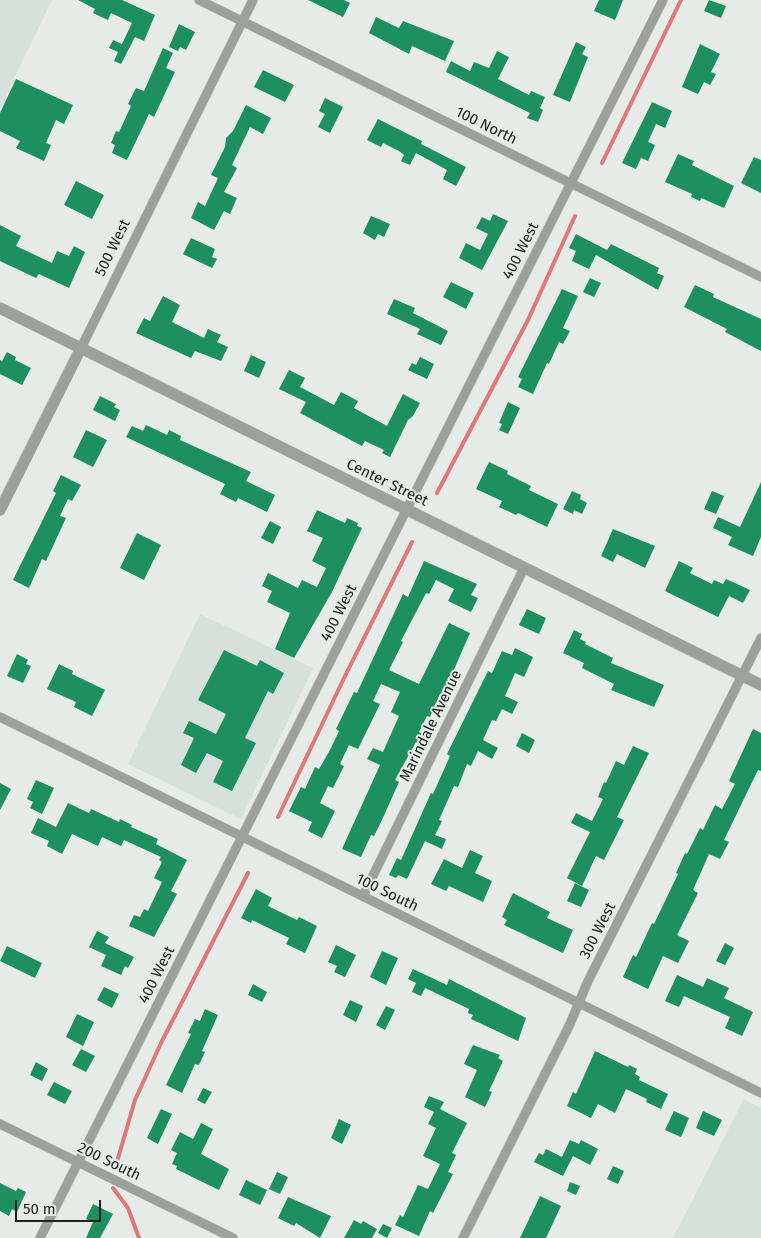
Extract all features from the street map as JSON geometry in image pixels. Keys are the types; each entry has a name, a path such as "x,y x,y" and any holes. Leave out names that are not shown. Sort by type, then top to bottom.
{"street":[{"name":"100 North","path":"199,0 761,277"},
{"name":"500 West","path":"0,510 253,0"},
{"name":"400 West","path":"40,1238 663,0"},
{"name":"Center Street","path":"0,308 761,685"},
{"name":"Marindale Avenue","path":"363,896 524,568"},
{"name":"300 West","path":"463,1238 570,1024 578,1003 761,638"},
{"name":"100 South","path":"0,717 761,1093"},
{"name":"200 South","path":"0,1124 233,1238"}],"shaded area":[{"path":"0,0 52,0 0,108"},
{"path":"200,614 313,668 241,819 128,764"},
{"path":"744,1099 761,1108 761,1238 673,1238"}],"building":[{"path":"78,0 122,0 155,15 144,41 135,37 121,64 114,61 118,52 109,48 113,40 122,44 132,23 111,13 108,20 93,13 95,9"},
{"path":"308,0 344,0 350,3 343,17"},
{"path":"599,0 623,0 615,20 594,11"},
{"path":"709,0 726,6 721,18 704,11"},
{"path":"376,17 399,28 403,21 454,41 445,61 412,46 409,54 369,33"},
{"path":"179,24 195,32 186,50 180,47 178,51 169,47"},
{"path":"576,42 586,47 582,54 588,57 570,102 553,95"},
{"path":"700,44 720,54 711,72 716,74 710,85 704,82 698,94 682,87"},
{"path":"163,48 173,53 166,68 175,72 154,117 149,114 127,160 112,153 115,145 111,143 116,131 119,132 131,106 128,104 136,88 144,91"},
{"path":"497,51 509,57 498,79 529,95 531,91 545,97 540,108 543,110 538,122 527,118 530,113 446,72 451,61 470,71 474,62 489,68"},
{"path":"263,70 294,85 285,102 254,87"},
{"path":"16,79 73,105 64,124 56,120 46,143 51,145 44,161 16,148 20,141 0,131 0,113"},
{"path":"325,98 343,107 330,133 318,127 325,114 319,111"},
{"path":"652,102 672,111 665,128 656,124 648,142 655,145 648,161 641,158 636,169 622,163"},
{"path":"246,105 271,118 263,134 250,127 232,165 237,168 224,192 237,198 230,214 224,211 214,230 191,218 198,202 205,206 218,178 211,175 225,147 226,138 233,131"},
{"path":"378,119 422,141 421,144 466,167 456,186 443,179 447,170 416,153 410,165 401,161 404,155 399,151 383,143 381,147 367,140"},
{"path":"678,154 694,161 692,165 734,186 724,208 701,198 700,201 691,197 692,194 665,182"},
{"path":"754,157 761,160 761,193 741,183"},
{"path":"76,181 104,195 92,219 64,205"},
{"path":"493,214 508,221 482,270 459,258 466,243 480,250 488,234 476,228 482,217 490,221"},
{"path":"371,216 390,224 384,237 378,234 375,240 363,233"},
{"path":"0,225 21,236 16,246 52,263 57,251 69,256 74,246 85,252 69,288 39,274 36,278 0,261"},
{"path":"576,234 607,250 611,244 659,268 657,273 664,276 658,290 596,255 589,269 572,261 576,251 569,248"},
{"path":"191,238 215,249 212,257 217,259 212,268 183,254"},
{"path":"590,278 601,283 594,297 583,292"},
{"path":"451,282 474,293 466,309 443,297"},
{"path":"695,285 714,294 713,297 761,319 761,351 725,332 727,329 684,307"},
{"path":"562,289 578,296 563,328 570,331 563,344 559,342 533,394 518,387 522,379 518,377"},
{"path":"163,296 180,305 172,322 204,338 208,329 221,335 217,342 228,347 221,361 195,351 191,358 136,333 144,318 150,321"},
{"path":"394,299 415,308 413,313 448,331 441,345 417,334 420,329 387,314"},
{"path":"7,352 16,357 15,360 31,368 22,385 0,374 0,360 2,361"},
{"path":"251,355 266,362 259,378 244,371"},
{"path":"420,357 434,364 427,379 408,370 412,363 416,365"},
{"path":"289,370 305,378 300,387 334,405 341,392 358,401 354,408 387,426 403,394 420,403 413,416 408,420 390,457 382,453 384,450 365,441 362,446 300,413 306,402 279,389"},
{"path":"100,396 116,404 114,407 120,410 115,421 93,410"},
{"path":"508,402 520,408 508,434 499,430 502,424 499,423"},
{"path":"146,425 167,435 169,430 181,436 180,440 251,472 246,481 275,495 267,512 238,498 236,502 220,494 225,484 126,437 132,426 143,431"},
{"path":"86,430 107,440 93,467 73,457"},
{"path":"489,462 508,471 507,474 531,486 529,490 558,504 547,527 518,513 516,515 499,507 502,501 476,489"},
{"path":"61,475 81,485 72,501 68,499 60,516 66,518 46,561 42,559 29,588 13,580 56,493 53,491"},
{"path":"761,482 761,537 753,556 728,545 732,537 713,528 718,517 740,527"},
{"path":"572,491 581,495 580,499 587,503 582,514 574,510 573,514 563,509"},
{"path":"712,491 724,496 716,514 704,509"},
{"path":"317,510 345,523 347,518 358,523 357,526 362,528 332,592 294,658 275,649 290,613 267,602 272,591 262,586 268,573 298,588 302,580 317,587 326,568 312,561 323,538 307,531"},
{"path":"270,521 281,527 273,544 261,538"},
{"path":"613,529 655,546 645,568 617,554 613,562 601,556"},
{"path":"137,533 161,545 144,580 120,568"},
{"path":"424,561 477,584 471,595 478,598 471,612 448,601 454,589 436,580 429,594 426,593 401,641 403,642 389,670 419,684 449,623 470,633 449,681 453,682 446,697 440,694 430,717 427,716 419,732 422,734 418,743 416,742 395,780 399,782 374,836 371,835 361,857 342,849 380,765 367,759 373,748 383,752 399,716 391,712 400,692 381,684 373,701 380,704 358,749 349,745 340,764 344,766 333,788 328,786 320,803 335,811 322,838 308,831 312,822 289,811 301,787 305,789 315,767 319,769 330,750 339,731 336,729 354,692 357,693 403,594 408,597"},
{"path":"679,561 693,568 690,573 712,584 714,580 723,584 726,579 750,590 743,603 729,596 718,617 665,591"},
{"path":"527,609 546,618 539,634 519,625"},
{"path":"574,630 582,634 580,639 586,642 585,644 613,658 611,663 664,685 654,707 611,690 614,684 582,668 584,663 563,653"},
{"path":"515,648 533,657 524,677 515,673 505,696 518,702 512,714 502,709 496,721 492,720 483,740 498,748 492,759 478,751 471,766 467,764 458,787 454,786 439,820 442,821 435,835 446,839 442,849 425,841 407,879 398,875 396,878 389,875 397,858 401,860 450,756 447,754 488,671 492,673 502,651 512,655"},
{"path":"224,650 257,666 260,660 284,673 273,694 268,691 245,738 256,743 232,791 213,782 223,761 207,753 196,773 181,765 194,738 183,733 189,721 216,734 226,714 198,700"},
{"path":"17,654 28,660 26,664 31,666 23,683 7,676"},
{"path":"59,664 73,671 72,674 105,690 92,716 74,707 76,702 47,689"},
{"path":"753,729 761,733 761,771 758,770 724,840 729,842 720,859 709,854 693,890 698,893 677,935 689,941 678,963 663,956 648,989 623,977 633,955 636,957 652,923 654,924 678,874 676,873 685,853 687,854 700,828 703,830 715,805 722,809 735,784 729,781"},
{"path":"522,733 535,740 529,753 516,746"},
{"path":"633,746 649,753 617,817 624,820 604,860 596,856 582,886 567,878 590,832 571,823 576,813 592,821 603,799 598,797 604,782 606,783 616,761 624,765"},
{"path":"36,780 54,788 42,814 30,808 33,802 27,799"},
{"path":"0,783 11,789 0,810"},
{"path":"68,803 89,813 91,809 119,822 120,819 132,825 131,827 158,839 156,844 187,860 171,891 177,894 154,937 129,926 134,915 140,917 144,909 148,911 162,882 154,878 162,862 159,860 161,857 124,840 121,846 102,837 98,846 72,834 62,854 47,846 49,841 31,833 38,818 56,827"},
{"path":"470,850 483,856 475,873 492,881 483,902 449,886 446,891 431,884 444,859 462,868"},
{"path":"575,883 589,890 581,907 567,901"},
{"path":"256,889 272,898 268,906 297,920 299,917 317,926 305,953 286,944 289,938 252,920 251,923 241,918"},
{"path":"513,893 550,912 547,918 573,930 563,953 504,925 507,920 502,917"},
{"path":"97,931 109,937 105,943 134,957 128,968 125,966 121,975 101,966 106,955 89,947"},
{"path":"725,943 734,948 725,965 716,961"},
{"path":"336,945 356,955 345,977 334,972 337,966 328,962"},
{"path":"7,946 42,963 35,978 0,961"},
{"path":"382,951 398,958 386,985 370,977"},
{"path":"413,969 447,985 449,979 526,1018 518,1041 471,1019 473,1015 468,1013 469,1009 425,988 421,996 412,992 416,983 408,979"},
{"path":"677,975 703,987 707,978 729,988 724,998 753,1012 742,1036 725,1028 730,1017 684,996 679,1007 665,1001"},
{"path":"253,984 267,992 262,1002 248,995"},
{"path":"104,987 119,994 112,1008 97,1000"},
{"path":"350,1000 363,1006 356,1022 343,1015"},
{"path":"386,1006 395,1010 385,1030 376,1025"},
{"path":"205,1009 218,1015 202,1051 205,1052 199,1065 195,1064 182,1093 166,1085 191,1034 188,1033 195,1019 200,1021"},
{"path":"77,1014 94,1022 83,1046 66,1037"},
{"path":"473,1045 500,1055 498,1058 503,1061 489,1091 492,1092 485,1107 465,1097 477,1070 464,1064"},
{"path":"81,1049 95,1056 86,1072 72,1065"},
{"path":"595,1051 628,1067 629,1065 637,1069 635,1074 640,1077 639,1080 668,1094 661,1109 646,1102 647,1099 626,1089 615,1113 598,1104 591,1118 567,1106 573,1092 576,1094"},
{"path":"36,1062 48,1069 42,1081 30,1075"},
{"path":"54,1082 72,1091 65,1104 47,1095"},
{"path":"203,1088 212,1092 205,1104 197,1100"},
{"path":"429,1096 444,1102 440,1109 467,1123 452,1153 456,1155 448,1172 453,1174 433,1213 430,1211 419,1236 395,1225 400,1215 403,1217 418,1185 428,1189 440,1164 423,1156 436,1128 428,1124 434,1112 424,1107"},
{"path":"161,1109 172,1114 158,1144 147,1138"},
{"path":"674,1111 689,1118 681,1137 665,1130"},
{"path":"703,1111 722,1120 714,1136 696,1128"},
{"path":"339,1119 351,1125 342,1144 331,1138"},
{"path":"201,1123 213,1129 201,1154 229,1169 219,1190 176,1169 177,1166 172,1164 177,1153 171,1150 180,1132 193,1139"},
{"path":"570,1140 579,1144 581,1140 598,1149 590,1165 573,1156 563,1176 534,1162 539,1153 543,1155 546,1149 562,1157"},
{"path":"613,1166 624,1171 618,1184 607,1179"},
{"path":"277,1172 288,1177 280,1194 269,1189"},
{"path":"246,1180 267,1190 260,1205 239,1195"},
{"path":"570,1182 580,1186 576,1195 567,1191"},
{"path":"0,1183 16,1191 18,1188 26,1192 17,1212 12,1209 9,1216 0,1211"},
{"path":"540,1196 561,1206 546,1238 520,1238"},
{"path":"288,1197 331,1216 320,1238 296,1223 294,1226 278,1218"},
{"path":"93,1204 113,1214 100,1238 86,1238 93,1222 86,1219"},
{"path":"354,1220 361,1224 363,1221 377,1229 372,1238 344,1238"},
{"path":"383,1224 392,1228 387,1238 378,1233"}],"waterway":[{"path":"602,163 681,0"},
{"path":"437,493 528,320 575,216"},
{"path":"278,817 345,676 412,542"},
{"path":"116,1165 135,1100 161,1043 248,873"},
{"path":"113,1188 128,1208 139,1238"}]}
